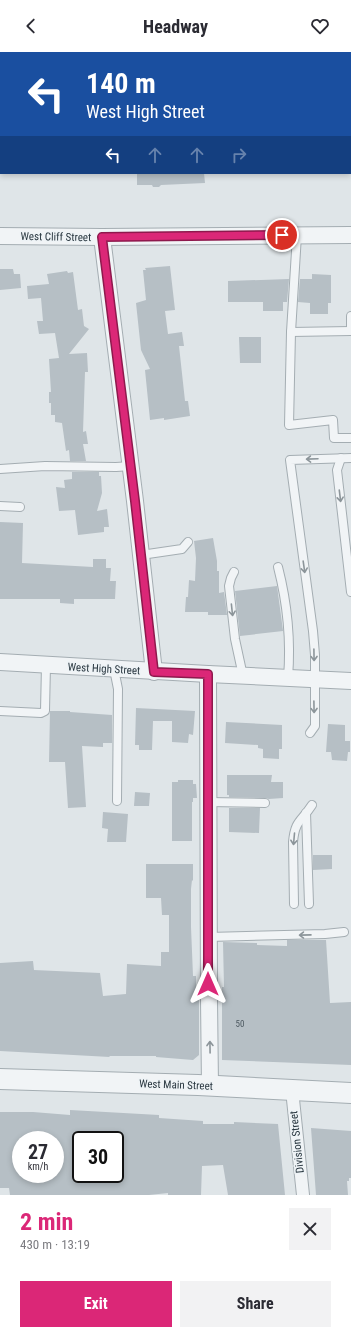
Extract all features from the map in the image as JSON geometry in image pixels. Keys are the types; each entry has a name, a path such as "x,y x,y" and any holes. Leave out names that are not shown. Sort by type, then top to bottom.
{"street":[{"name":"West Cliff Street","path":"0,236 102,237 351,235"},
{"path":"102,237 131,466 154,672"},
{"name":"West High Street","path":"0,662 154,672 351,681"},
{"path":"208,674 208,937 210,1086"},
{"name":"West Main Street","path":"0,1079 210,1086 351,1093"},
{"name":"Division Street","path":"292,1090 303,1195"}],"lane":[{"path":"297,235 291,332 289,425 333,420 334,438 351,438"},
{"path":"291,332 351,331 351,316"},
{"path":"341,458 337,470 351,592"},
{"path":"310,732 314,726 315,655 290,460 351,458"},
{"path":"0,469 45,466 131,466"},
{"path":"0,506 20,507"},
{"path":"141,555 182,549 188,542"},
{"path":"278,567 283,587 290,654 288,678"},
{"path":"234,572 229,586 235,639 244,676"},
{"path":"0,711 40,713 45,711 46,665"},
{"path":"114,669 118,689 117,801"},
{"path":"208,802 265,803"},
{"path":"294,904 294,832 297,824 312,806"},
{"path":"306,813 309,904"},
{"path":"208,937 326,934 344,932"}],"building":[{"path":"137,174 204,174 205,183 161,185 159,187 153,187 152,185 137,185"},
{"path":"170,266 175,310 165,311 168,334 182,332 184,346 179,346 185,401 188,401 190,416 164,420 164,418 150,420 145,370 150,369 141,350 136,303 146,300 143,270 146,270 145,268"},
{"path":"0,269 13,269 14,274 20,274 21,288 0,290"},
{"path":"67,271 68,273 73,272 78,310 82,309 84,326 89,329 69,354 87,353 88,372 85,372 83,432 86,431 88,444 83,444 86,461 70,461 69,450 66,451 62,423 55,422 55,415 51,415 51,403 49,403 49,392 51,392 49,359 59,358 55,333 39,334 37,321 43,321 41,298 28,299 27,286 49,284 47,274"},
{"path":"312,274 331,275 331,303 328,303 328,314 310,314 310,303 298,302 300,279 312,279"},
{"path":"289,279 287,302 283,302 283,311 263,311 263,302 228,302 228,281"},
{"path":"239,337 261,337 261,363 240,363"},
{"path":"72,472 99,472 99,476 101,476 102,493 97,511 107,509 109,527 104,527 104,532 78,535 75,510 59,511 56,487 65,488 64,480 72,479"},
{"path":"0,522 23,523 22,563 93,567 93,559 106,559 106,568 111,568 110,581 116,581 115,599 74,599 74,604 60,603 60,599 0,599"},
{"path":"213,538 217,561 217,571 219,571 219,593 224,592 227,615 208,615 208,612 185,612 189,580 195,581 196,558 194,541"},
{"path":"277,586 283,631 240,636 235,591"},
{"path":"136,708 195,711 193,735 189,734 188,743 172,742 172,721 153,721 152,750 139,750 139,745 135,745"},
{"path":"50,711 70,711 112,715 112,743 103,743 103,747 82,746 86,807 68,808 65,762 49,762"},
{"path":"226,722 282,725 282,749 279,749 279,759 263,758 263,749 258,748 258,745 225,743"},
{"path":"328,724 345,725 345,741 350,741 350,752 348,752 347,761 332,760 331,752 326,752"},
{"path":"227,775 272,775 271,782 283,782 283,798 269,799 229,797 229,795 227,795"},
{"path":"178,780 193,780 193,784 196,784 197,798 193,798 192,802 192,841 172,841 172,782 178,782"},
{"path":"135,792 150,793 149,806 134,806"},
{"path":"229,808 260,808 259,833 229,832"},
{"path":"103,812 128,814 126,842 107,842 108,829 102,828"},
{"path":"313,855 332,855 332,869 313,870"},
{"path":"146,864 193,864 193,881 192,880 191,889 191,927 193,976 196,976 196,990 199,989 199,1055 193,1060 156,1056 109,1056 110,1057 0,1051 0,963 33,961 34,970 100,973 103,996 126,994 127,964 161,966 161,952 169,952 169,915 162,915 161,898 146,898"},
{"path":"287,940 326,940 330,1003 351,1002 351,1065 222,1060 222,987 224,987 223,942 287,946"},
{"path":"70,1110 159,1115 159,1118 203,1121 203,1124 234,1124 234,1122 278,1124 285,1195 228,1195 223,1165 202,1166 201,1195 168,1195 168,1193 149,1195 10,1195 9,1188 0,1188 0,1112 33,1112 70,1115"},
{"path":"311,1128 351,1131 351,1178 347,1181 348,1195 316,1195"}],"route":[{"path":"208,984 208,674 154,672 135,501 102,237 282,235"}]}
